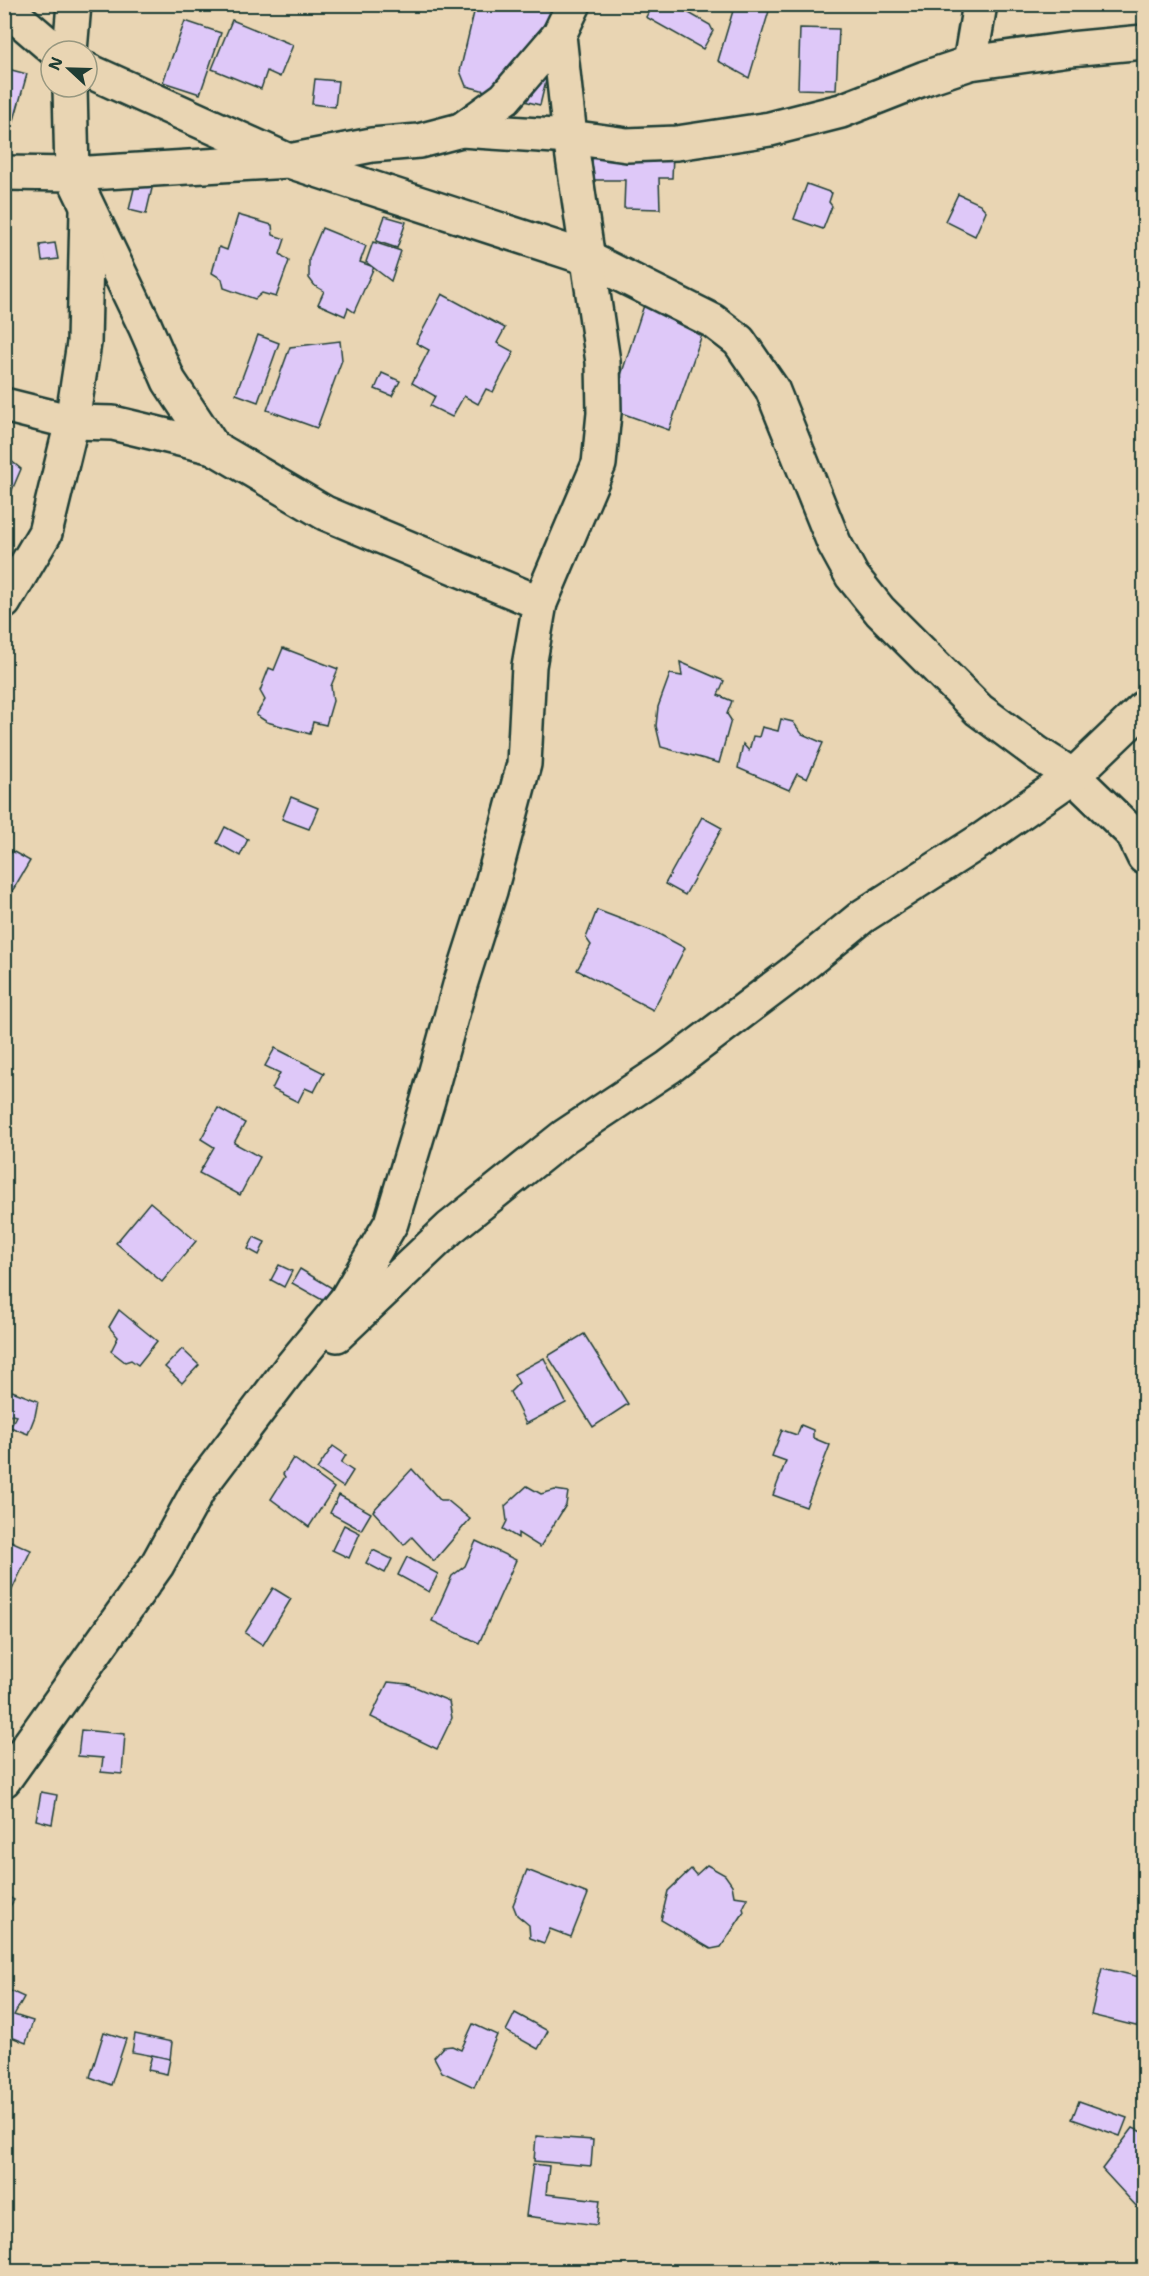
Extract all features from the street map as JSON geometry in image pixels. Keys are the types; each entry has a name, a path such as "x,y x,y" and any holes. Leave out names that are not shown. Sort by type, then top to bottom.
{"street":[{"path":"71,39 74,4"},
{"path":"461,130 505,98 559,35 574,4"},
{"path":"970,63 980,4"},
{"path":"4,11 14,15 42,39"},
{"path":"4,1780 157,1565 200,1487 291,1367 346,1300 392,1223 460,985 490,891 524,764 529,666 540,603 599,464 604,413 603,362 570,137 559,35"},
{"path":"4,173 72,174 289,161 372,145 419,141 461,130 570,137 627,145 676,143 770,129 841,111 970,63 1070,49 1144,42"},
{"path":"99,75 289,161 587,258 712,321 739,341 772,389 834,543 852,576 880,611 979,710 1037,753 1073,776 1133,834 1144,857"},
{"path":"70,99 72,174 169,381 213,447"},
{"path":"4,602 45,533 72,422 84,343 87,204"},
{"path":"4,405 72,422 113,423 213,447 325,513 540,603"},
{"path":"291,1367 342,1332 450,1228 565,1136 669,1068 792,974 863,916 983,839 1073,776 1144,708"}],"building":[{"path":"476,4 555,4 564,7 540,105 466,86 460,71"},
{"path":"653,4 673,4 710,25 713,31 703,49 646,17"},
{"path":"735,4 751,4 769,11 749,78 718,61"},
{"path":"232,20 293,45 280,77 267,71 261,89 212,69"},
{"path":"185,21 221,33 200,94 163,82"},
{"path":"800,28 839,29 836,90 798,89"},
{"path":"4,68 27,74 11,131 4,129"},
{"path":"315,79 338,81 335,107 312,104"},
{"path":"592,155 673,155 672,178 659,178 660,209 624,208 625,180 592,180"},
{"path":"136,180 153,184 146,214 129,210"},
{"path":"807,184 832,193 829,202 832,206 823,229 794,219"},
{"path":"958,194 980,204 986,211 975,236 945,221"},
{"path":"238,215 272,225 273,235 285,239 280,254 289,261 276,297 262,293 255,299 224,288 222,279 212,273 219,247 227,250"},
{"path":"385,216 406,222 397,248 376,241"},
{"path":"322,228 366,246 360,262 374,267 354,312 348,308 345,316 318,304 324,291 315,286 309,278 309,259"},
{"path":"373,242 401,251 391,281 366,262"},
{"path":"55,243 58,259 42,261 40,245"},
{"path":"442,294 505,328 497,343 514,352 493,392 486,389 478,404 464,396 452,417 430,406 435,396 412,383 429,350 416,343"},
{"path":"647,296 706,323 669,430 610,409"},
{"path":"258,335 279,343 258,402 236,394"},
{"path":"340,341 342,360 317,428 267,410 290,347"},
{"path":"382,373 400,381 392,396 375,389"},
{"path":"4,455 21,469 4,509"},
{"path":"283,648 338,669 331,686 333,701 326,725 313,722 310,734 267,722 256,715 265,700 260,691 269,668 274,670"},
{"path":"680,662 724,681 718,695 732,701 727,714 731,720 719,763 661,747 656,726 658,707 670,674 682,676"},
{"path":"781,719 793,722 802,734 823,743 807,779 797,774 789,790 738,768 743,744 749,751 753,736 759,737 762,727 778,731"},
{"path":"291,797 318,808 309,829 282,819"},
{"path":"702,817 722,828 685,895 665,884"},
{"path":"225,827 248,839 240,856 217,843"},
{"path":"12,851 30,861 4,905 4,863"},
{"path":"597,910 655,932 685,948 653,1010 577,970 591,945 586,938"},
{"path":"275,1048 324,1073 314,1092 305,1088 298,1102 272,1089 280,1073 265,1066"},
{"path":"218,1108 245,1123 234,1143 260,1157 240,1195 199,1173 214,1147 201,1139"},
{"path":"150,1202 196,1241 162,1282 116,1243"},
{"path":"254,1237 265,1242 259,1255 248,1249"},
{"path":"279,1265 292,1271 284,1287 271,1280"},
{"path":"300,1269 332,1288 324,1301 292,1283"},
{"path":"119,1310 157,1341 138,1365 131,1360 125,1362 111,1351 118,1337 109,1327"},
{"path":"584,1334 628,1404 593,1427 548,1356"},
{"path":"182,1349 199,1365 182,1383 165,1367"},
{"path":"544,1358 566,1403 526,1424 510,1392 519,1383 514,1374"},
{"path":"12,1391 38,1401 28,1434 10,1427 16,1416 4,1413 4,1405"},
{"path":"801,1425 813,1430 813,1438 830,1445 806,1507 773,1495 786,1461 772,1456 782,1430 797,1435"},
{"path":"333,1446 346,1455 341,1463 353,1471 343,1487 317,1469"},
{"path":"293,1458 334,1488 309,1527 271,1499 285,1477 283,1474"},
{"path":"412,1469 440,1500 447,1500 470,1519 434,1561 412,1537 404,1545 373,1511"},
{"path":"527,1486 541,1494 555,1490 568,1492 566,1505 540,1547 518,1533 518,1538 503,1529 507,1521 505,1506"},
{"path":"339,1495 371,1513 361,1530 330,1513"},
{"path":"344,1525 360,1533 349,1558 332,1550"},
{"path":"4,1538 31,1550 7,1600 4,1599"},
{"path":"476,1541 516,1560 479,1643 432,1621 452,1576 465,1566"},
{"path":"373,1550 392,1559 385,1573 366,1563"},
{"path":"407,1557 438,1574 429,1592 398,1575"},
{"path":"273,1588 291,1599 263,1645 245,1633"},
{"path":"388,1682 408,1684 449,1701 452,1718 437,1749 371,1717"},
{"path":"81,1730 125,1734 122,1774 101,1772 103,1758 78,1756"},
{"path":"41,1792 57,1795 52,1824 36,1820"},
{"path":"707,1865 725,1875 732,1885 734,1896 748,1898 743,1908 744,1912 721,1947 711,1949 661,1920 668,1891 691,1869 696,1875"},
{"path":"527,1870 588,1894 571,1937 550,1929 544,1943 530,1938 529,1925 517,1915 513,1905"},
{"path":"4,1894 14,1900 4,1915"},
{"path":"1102,1968 1144,1978 1144,2028 1091,2015"},
{"path":"4,1988 24,1997 14,2015 33,2021 26,2043 4,2034"},
{"path":"515,2013 548,2031 538,2049 506,2031"},
{"path":"473,2024 497,2035 474,2087 442,2072 434,2057 443,2047 452,2046 461,2050"},
{"path":"104,2032 126,2039 111,2085 90,2077"},
{"path":"135,2034 172,2042 170,2059 132,2052"},
{"path":"152,2055 170,2059 167,2074 148,2070"},
{"path":"1079,2101 1127,2118 1120,2136 1072,2119"},
{"path":"1133,2128 1144,2133 1144,2199 1138,2208 1102,2169"},
{"path":"536,2136 593,2140 591,2166 534,2161"},
{"path":"533,2164 549,2166 546,2194 600,2200 597,2225 526,2216"}]}
